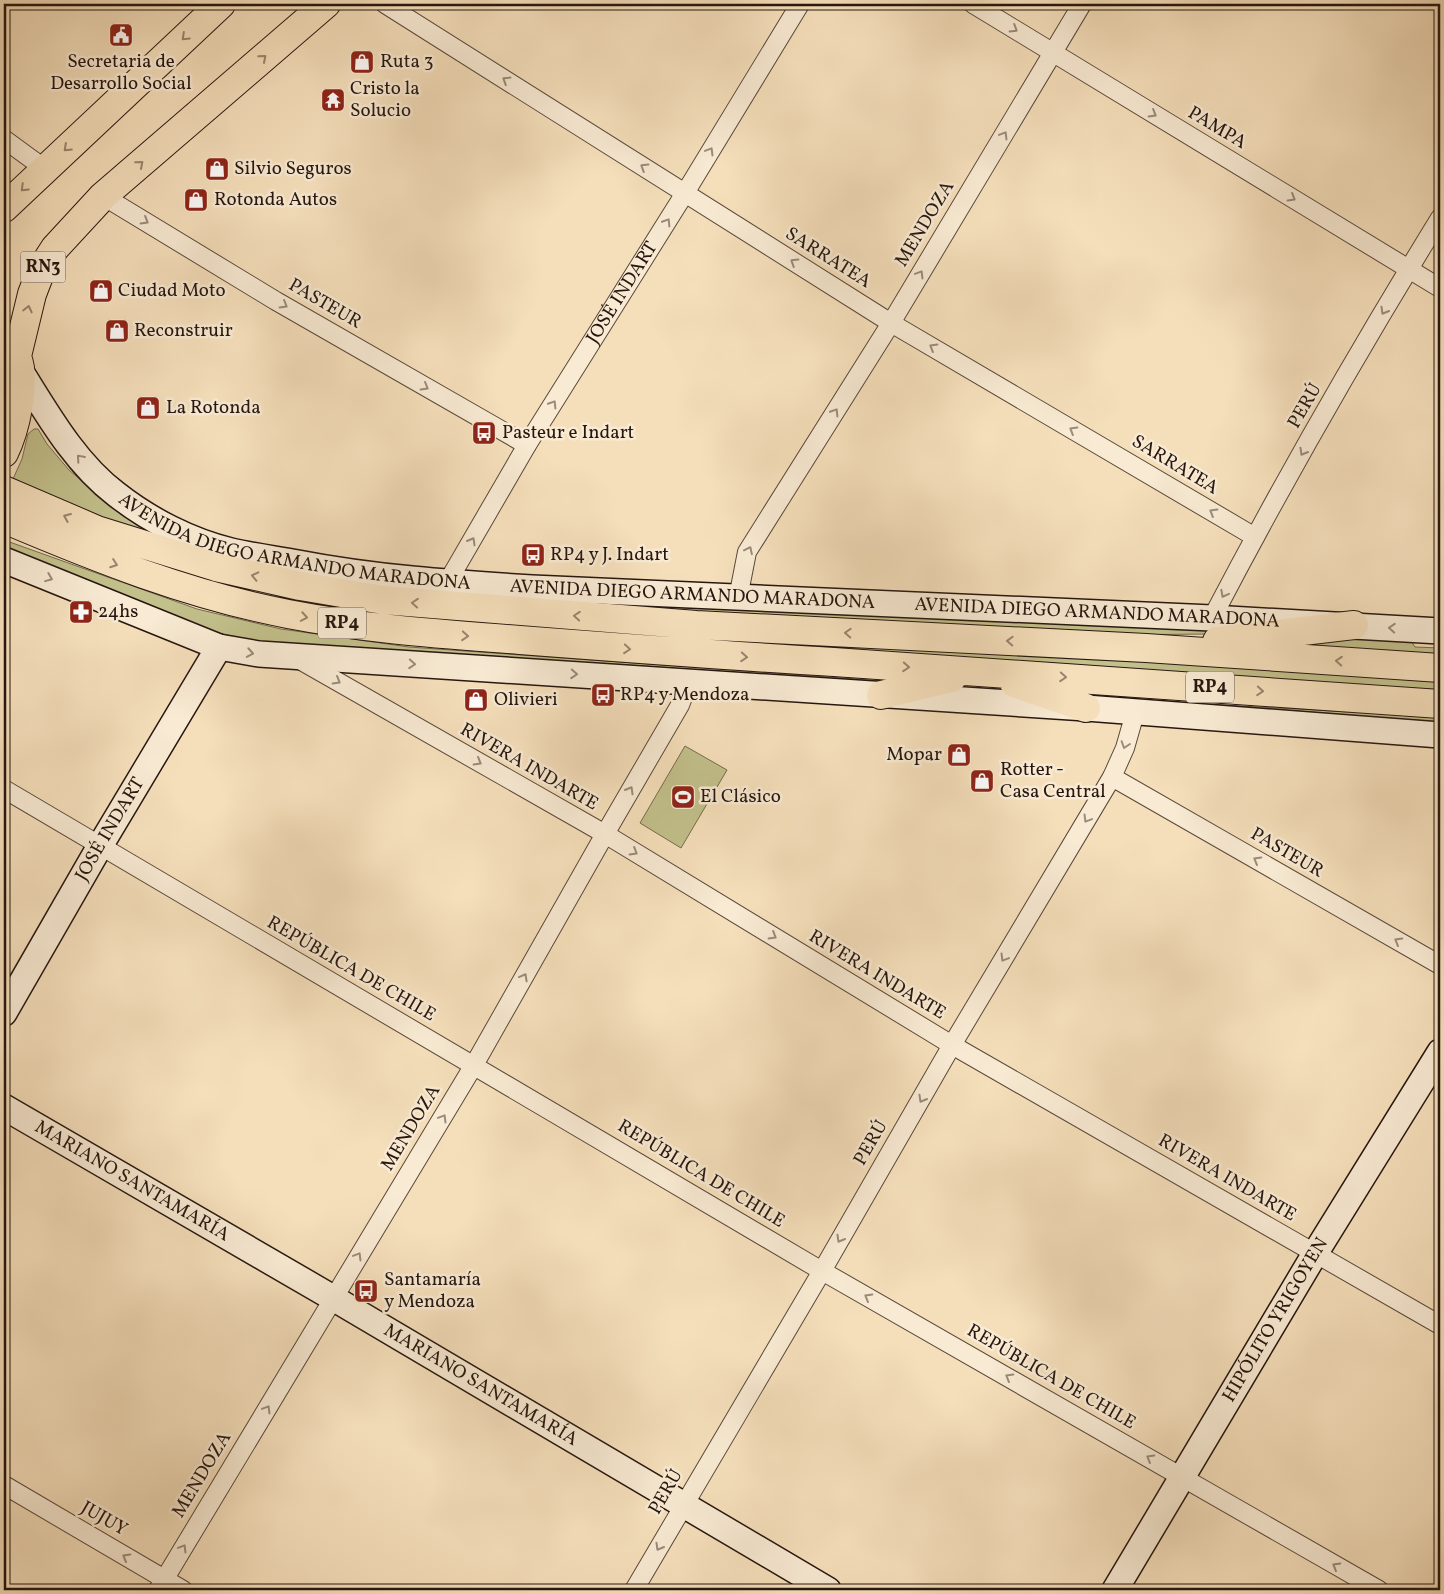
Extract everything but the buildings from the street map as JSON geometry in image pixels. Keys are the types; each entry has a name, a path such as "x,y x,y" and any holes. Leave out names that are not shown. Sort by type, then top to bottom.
{"main road":[{"path":"4,208 44,168 221,4"},
{"name":"RN3","path":"4,453 17,416 14,357 32,294 42,268 55,248 103,196 326,4"},
{"name":"AVENIDA DIEGO ARMANDO MARADONA","path":"12,494 97,530 153,549 216,567 300,586 383,600 696,625 1146,648 1440,668"},
{"name":"RP4","path":"4,519 84,553 142,574 210,595 285,614 361,627 663,652 980,671 1440,704"},
{"path":"1146,648 1354,625"},
{"path":"882,695 980,671 1086,708"}],"street":[{"name":"SARRATEA","path":"385,4 891,323 1255,537"},
{"name":"JOSÉ INDART","path":"447,583 527,445 685,193 800,4"},
{"name":"PAMPA","path":"973,4 1440,288"},
{"name":"MENDOZA","path":"738,598 747,552 891,323 1082,4"},
{"path":"4,140 44,168"},
{"name":"PASTEUR","path":"103,196 276,301 527,445"},
{"name":"PERÚ","path":"1212,618 1255,537 1408,269 1440,218"},
{"name":"AVENIDA DIEGO ARMANDO MARADONA","path":"14,357 67,444 115,494 144,513 190,537 230,551 348,573 447,583 738,598 1212,618 1440,631"},
{"path":"4,560 219,647 260,654 1086,708 1440,735"},
{"name":"JOSÉ INDART","path":"4,1013 100,846 219,647"},
{"name":"RIVERA INDARTE","path":"295,657 605,834 952,1046 1316,1252 1440,1325"},
{"name":"MENDOZA","path":"161,1585 474,1065 680,705 689,681"},
{"name":"PERÚ","path":"634,1590 952,1046 1112,777 1125,748 1135,713"},
{"name":"PASTEUR","path":"1112,777 1440,965"},
{"name":"REPÚBLICA DE CHILE","path":"4,789 822,1271 1379,1590"},
{"name":"HIPÓLITO YRIGOYEN","path":"1115,1590 1316,1252 1440,1052"},
{"name":"MARIANO SANTAMARÍA","path":"4,1107 333,1298 828,1590"},
{"name":"JUJUY","path":"4,1485 161,1585 183,1590"}],"shaded area":[{"path":"34,429 38,429 47,444 69,470 107,502 164,534 202,552 272,573 400,591 936,615 1235,631 1214,634 1095,635 407,596 302,581 238,566 150,538 34,495 4,536 4,494 22,459 28,434"},
{"path":"4,540 197,609 281,629 409,647 912,683 871,688 261,644 168,616 38,560 4,550"},
{"path":"1329,637 1409,638 1415,647 1440,648 1440,655 1260,644"},
{"path":"762,642 884,643 1440,682 1440,690 883,653"},
{"path":"1205,704 1440,717 1440,722"},
{"name":"El Clásico","path":"685,746 727,770 681,848 640,823"}],"place":[{"name":"Secretaria de Desarrollo Social","path":"121,35"},
{"name":"Ruta 3","path":"362,62"},
{"name":"Cristo la Solucio","path":"333,100"},
{"name":"Silvio Seguros","path":"217,169"},
{"name":"Rotonda Autos","path":"196,200"},
{"name":"Ciudad Moto","path":"101,291"},
{"name":"Reconstruir","path":"117,331"},
{"name":"La Rotonda","path":"148,408"},
{"name":"Pasteur e Indart","path":"484,433"},
{"name":"RP4 y J. Indart","path":"533,555"},
{"name":"24hs","path":"81,612"},
{"name":"RP4 y Mendoza","path":"603,695"},
{"name":"Olivieri","path":"476,700"},
{"name":"Mopar","path":"959,755"},
{"name":"Rotter - Casa Central","path":"982,781"},
{"name":"El Clásico","path":"683,797"},
{"name":"Santamaría y Mendoza","path":"366,1291"}]}
